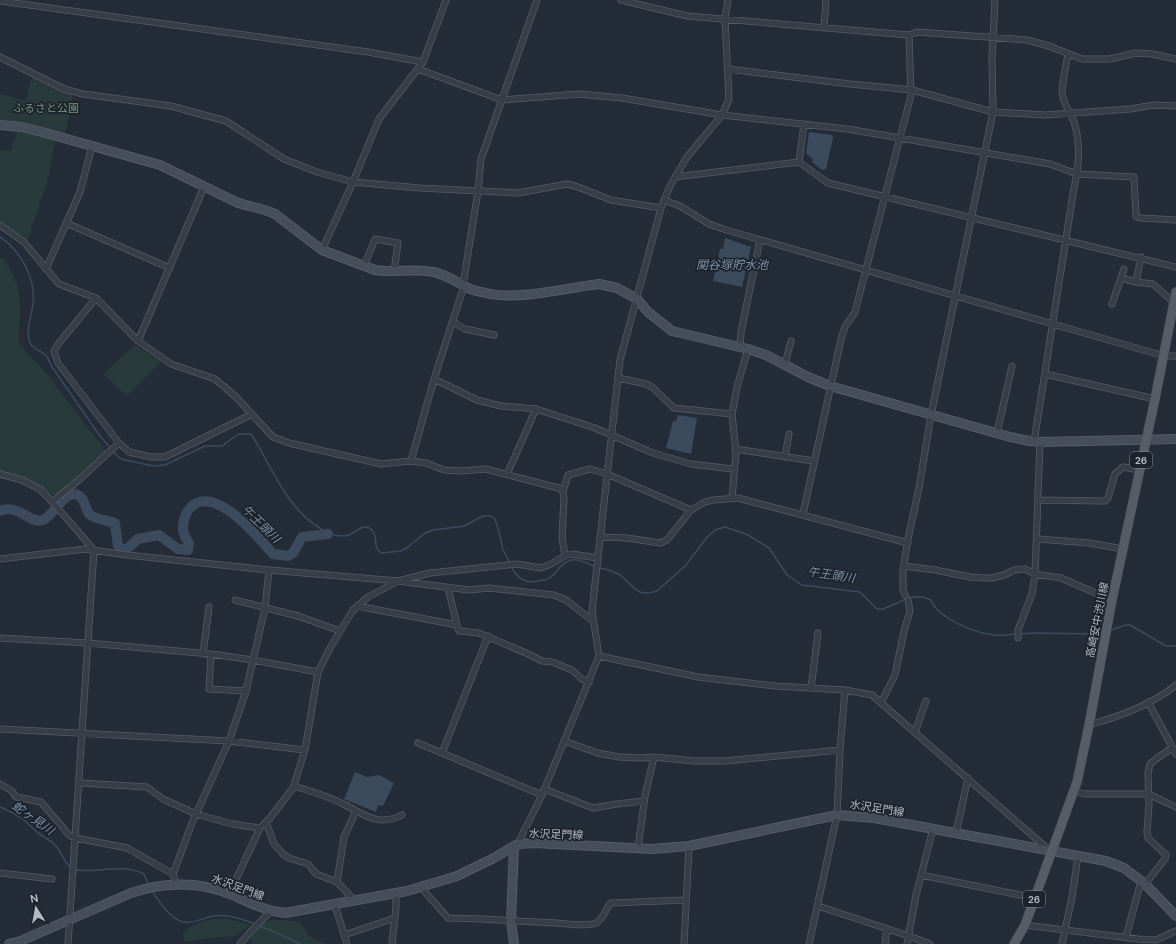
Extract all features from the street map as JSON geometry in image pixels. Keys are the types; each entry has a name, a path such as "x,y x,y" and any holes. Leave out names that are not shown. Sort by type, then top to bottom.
{"main road":[{"name":"高崎安中渋川線","path":"1014,944 1025,925 1077,782 1112,600 1164,356 1176,292"}],"street":[{"path":"322,250 353,182 379,119 423,62 446,0"},
{"path":"411,461 434,379 464,286 478,191 481,159 538,0"},
{"path":"621,0 687,16 909,35 917,32 1026,40 1049,46 1082,59 1110,59 1136,53 1176,58"},
{"path":"514,944 511,921 516,845 542,795 599,656 592,611 611,435 618,378 624,345 664,200 687,157 722,114 730,99 725,19 728,0"},
{"path":"824,28 826,0"},
{"path":"881,703 896,675 904,631 910,611 907,598 903,590 904,566 931,415 973,218 993,112 992,57 995,0"},
{"path":"0,1 368,52 423,62"},
{"path":"803,514 841,339 845,327 854,312 912,90 909,35"},
{"path":"1018,638 1018,630 1032,594 1035,574 1038,500 1037,442 1045,374 1080,150 1071,113 1063,100 1062,91 1068,54"},
{"path":"0,57 64,89 83,94 172,106 226,121 284,159 317,172 353,182 419,188 518,193 567,184 611,200 661,208"},
{"path":"418,69 502,100 579,94 622,98 722,114 847,130 986,152 1050,164 1077,174 1134,177 1136,216 1140,218 1176,220"},
{"path":"728,69 912,90 993,112 1045,115 1154,105 1176,106"},
{"path":"799,162 804,124"},
{"path":"0,125 21,127 160,165 241,204 275,214 322,250 364,266 382,271 425,270 435,272 444,275 464,286 488,294 503,296 604,284 617,288 637,299 648,312 672,331 744,348 766,355 785,364 808,378 830,386 997,433 1037,442 1176,439"},
{"path":"46,269 80,192 92,146"},
{"path":"675,177 799,162 828,183 1141,257 1176,267"},
{"path":"138,341 204,187"},
{"path":"664,200 680,206 709,224 760,240 1164,356 1176,356"},
{"path":"66,223 170,268"},
{"path":"0,225 24,242 59,284 96,298 138,341 171,364 215,379 235,396 273,437 381,464 411,461 426,463 444,470 462,471 486,469 562,488 564,497 562,538 565,556"},
{"path":"364,266 375,240 398,243 394,271"},
{"path":"732,498 735,449 732,414 744,348 741,332 760,240"},
{"path":"1136,282 1141,257"},
{"path":"1112,304 1124,269"},
{"path":"1121,278 1153,284 1174,303"},
{"path":"96,298 54,351 58,362 119,443 129,452 152,457 165,457 252,415"},
{"path":"453,322 465,329 494,335"},
{"path":"785,364 790,341"},
{"path":"997,433 1012,366"},
{"path":"1045,374 1155,399"},
{"path":"618,378 646,384 652,387 674,408 732,414"},
{"path":"434,379 478,400 501,406 536,409 596,428 653,453 691,464 733,470"},
{"path":"507,474 536,409"},
{"path":"785,457 789,434"},
{"path":"56,505 81,478 119,443"},
{"path":"735,449 814,461"},
{"path":"1038,500 1105,501 1108,498 1118,471 1123,467 1139,470"},
{"path":"563,492 568,475 590,469 607,474 691,510"},
{"path":"0,474 22,480 40,488 94,550 87,643 80,783 68,944"},
{"path":"600,537 627,538 660,543 664,542 691,510 705,502 738,498 908,543"},
{"path":"1037,539 1090,543 1123,549"},
{"path":"0,559 84,549 269,570 398,581 448,588 469,590 489,588 554,595 566,600 593,620"},
{"path":"229,894 260,828 294,786 305,750 318,672 340,631 357,606 368,597 398,581 430,572 514,564 540,568 572,554 598,559"},
{"path":"904,566 984,578 992,578 1014,570 1025,569 1035,574 1061,578 1112,600"},
{"path":"176,884 173,874 196,814 229,741 246,691 265,608 269,570"},
{"path":"448,588 459,631 479,632 542,661 552,662 572,670 582,679 589,682"},
{"path":"235,600 298,616 340,631"},
{"path":"357,606 457,625"},
{"path":"203,654 209,607"},
{"path":"812,688 818,633"},
{"path":"442,753 488,636"},
{"path":"0,638 87,643 211,654 318,672"},
{"path":"211,654 209,688 246,691"},
{"path":"599,656 698,676 775,686 845,690 872,695 1051,852"},
{"path":"1089,724 1111,719 1148,702 1176,685"},
{"path":"810,944 837,815 845,690"},
{"path":"915,732 926,701"},
{"path":"1148,702 1176,754"},
{"path":"0,729 82,732 229,741 305,750"},
{"path":"564,741 598,753 619,757 654,757 694,761 724,761 840,750"},
{"path":"418,743 542,795"},
{"path":"1126,937 1143,882 1165,859 1166,855 1148,838 1148,773 1150,764 1172,748"},
{"path":"638,848 644,801 654,757"},
{"path":"956,834 968,778"},
{"path":"80,783 147,787 163,799 196,814 232,824 260,828"},
{"path":"0,784 12,791 16,797 41,802 70,836 127,848 173,874"},
{"path":"294,786 340,802 367,817 382,821 392,820 402,815"},
{"path":"544,789 593,808 644,801"},
{"path":"1074,791 1084,794 1148,794 1176,807"},
{"path":"337,882 344,837 356,811"},
{"name":"水沢足門線","path":"9,944 131,893 162,885 176,884 202,886 229,894 271,911 286,913 396,893 457,876 494,858 516,845 534,843 638,848 689,846 837,815 874,818 1106,861 1124,868 1143,882 1176,916"},
{"path":"266,822 274,844 282,854 289,858 308,864 316,874 337,882 355,901"},
{"path":"907,944 916,895 933,829"},
{"path":"684,944 689,846"},
{"path":"1062,944 1072,897 1078,856"},
{"path":"0,873 52,879"},
{"path":"921,875 1035,898"},
{"path":"425,892 448,918 480,918 579,924 595,923 602,918 608,906 611,904 686,900"},
{"path":"392,944 396,893"},
{"path":"335,905 347,944"},
{"path":"818,906 887,928 930,944"},
{"path":"240,944 271,911"},
{"path":"344,935 395,918"},
{"path":"1025,925 1156,940 1176,931"},
{"path":"885,944 887,928"}],"green space":[{"name":"ふるさと公園","path":"32,77 73,94 65,135 0,121 0,94 25,101"},
{"name":"ふるさと公園","path":"18,131 55,139 49,176 27,242 0,222 0,150 10,151"},
{"path":"0,258 3,258 10,269 18,287 20,300 19,344 47,374 106,451 65,489 52,495 34,482 22,477 0,472"},
{"path":"135,345 161,362 127,396 103,374"},
{"path":"214,919 228,919 250,925 236,936 184,942 183,933 190,927 197,923"},
{"path":"270,920 287,920 300,923 310,937 325,944 252,944 250,937 254,931"}],"water":[{"path":"809,132 832,135 833,138 826,169 822,170 812,162 813,159 806,153"},
{"name":"関谷塚貯水池","path":"725,238 751,247 742,287 713,281 720,249 723,249"},
{"path":"678,415 697,418 691,454 666,448 673,421 676,421"},
{"path":"355,772 367,777 379,775 394,783 383,806 378,805 376,812 344,799"}],"waterway":[{"path":"0,237 14,249 20,257 32,284 33,303 28,331 30,343 33,347 47,356 52,367 100,436 111,449"},
{"path":"113,452 121,459 153,466 165,465 205,446 222,446 238,434 251,434 286,495 304,516 326,532 334,535 345,536 359,529 368,527 375,534 377,548 381,553 401,551 425,533 433,530 464,526 483,516 491,516 495,519 503,550 510,563"},
{"name":"午王頭川","path":"0,511 7,509 13,510 34,520 43,520 51,514 69,495 77,495 84,501 89,514 98,519 115,523 118,546 122,549 127,549 138,539 159,535 178,549 188,550 189,543 185,537 183,528 186,515 190,508 195,504 207,501 217,504 239,518 273,554 288,556 293,553 302,537 328,534"},
{"name":"午王頭川","path":"599,568 610,570 620,575 632,587 640,592 650,593 657,591 685,566 708,536 715,530 725,527 748,535 769,548 787,575 802,585 860,592 877,609 883,609 911,597 923,597 931,600 935,607 949,619 968,628 986,634 1016,634"},
{"name":"午王頭川","path":"511,567 522,580 529,582 548,579 562,565 572,560 580,561 596,567"},
{"name":"午王頭川","path":"1111,630 1130,625 1166,646 1176,646"},
{"name":"午王頭川","path":"1020,634 1102,633"},
{"name":"蛇ヶ見川","path":"0,807 25,821 38,833 52,842 71,868"},
{"name":"蛇ヶ見川","path":"75,870 127,869 144,874 149,885"},
{"name":"蛇ヶ見川","path":"152,890 157,899 170,914 174,918 183,922 194,922 213,916 224,916 235,917 255,924"},
{"name":"蛇ヶ見川","path":"259,926 300,944"}]}
